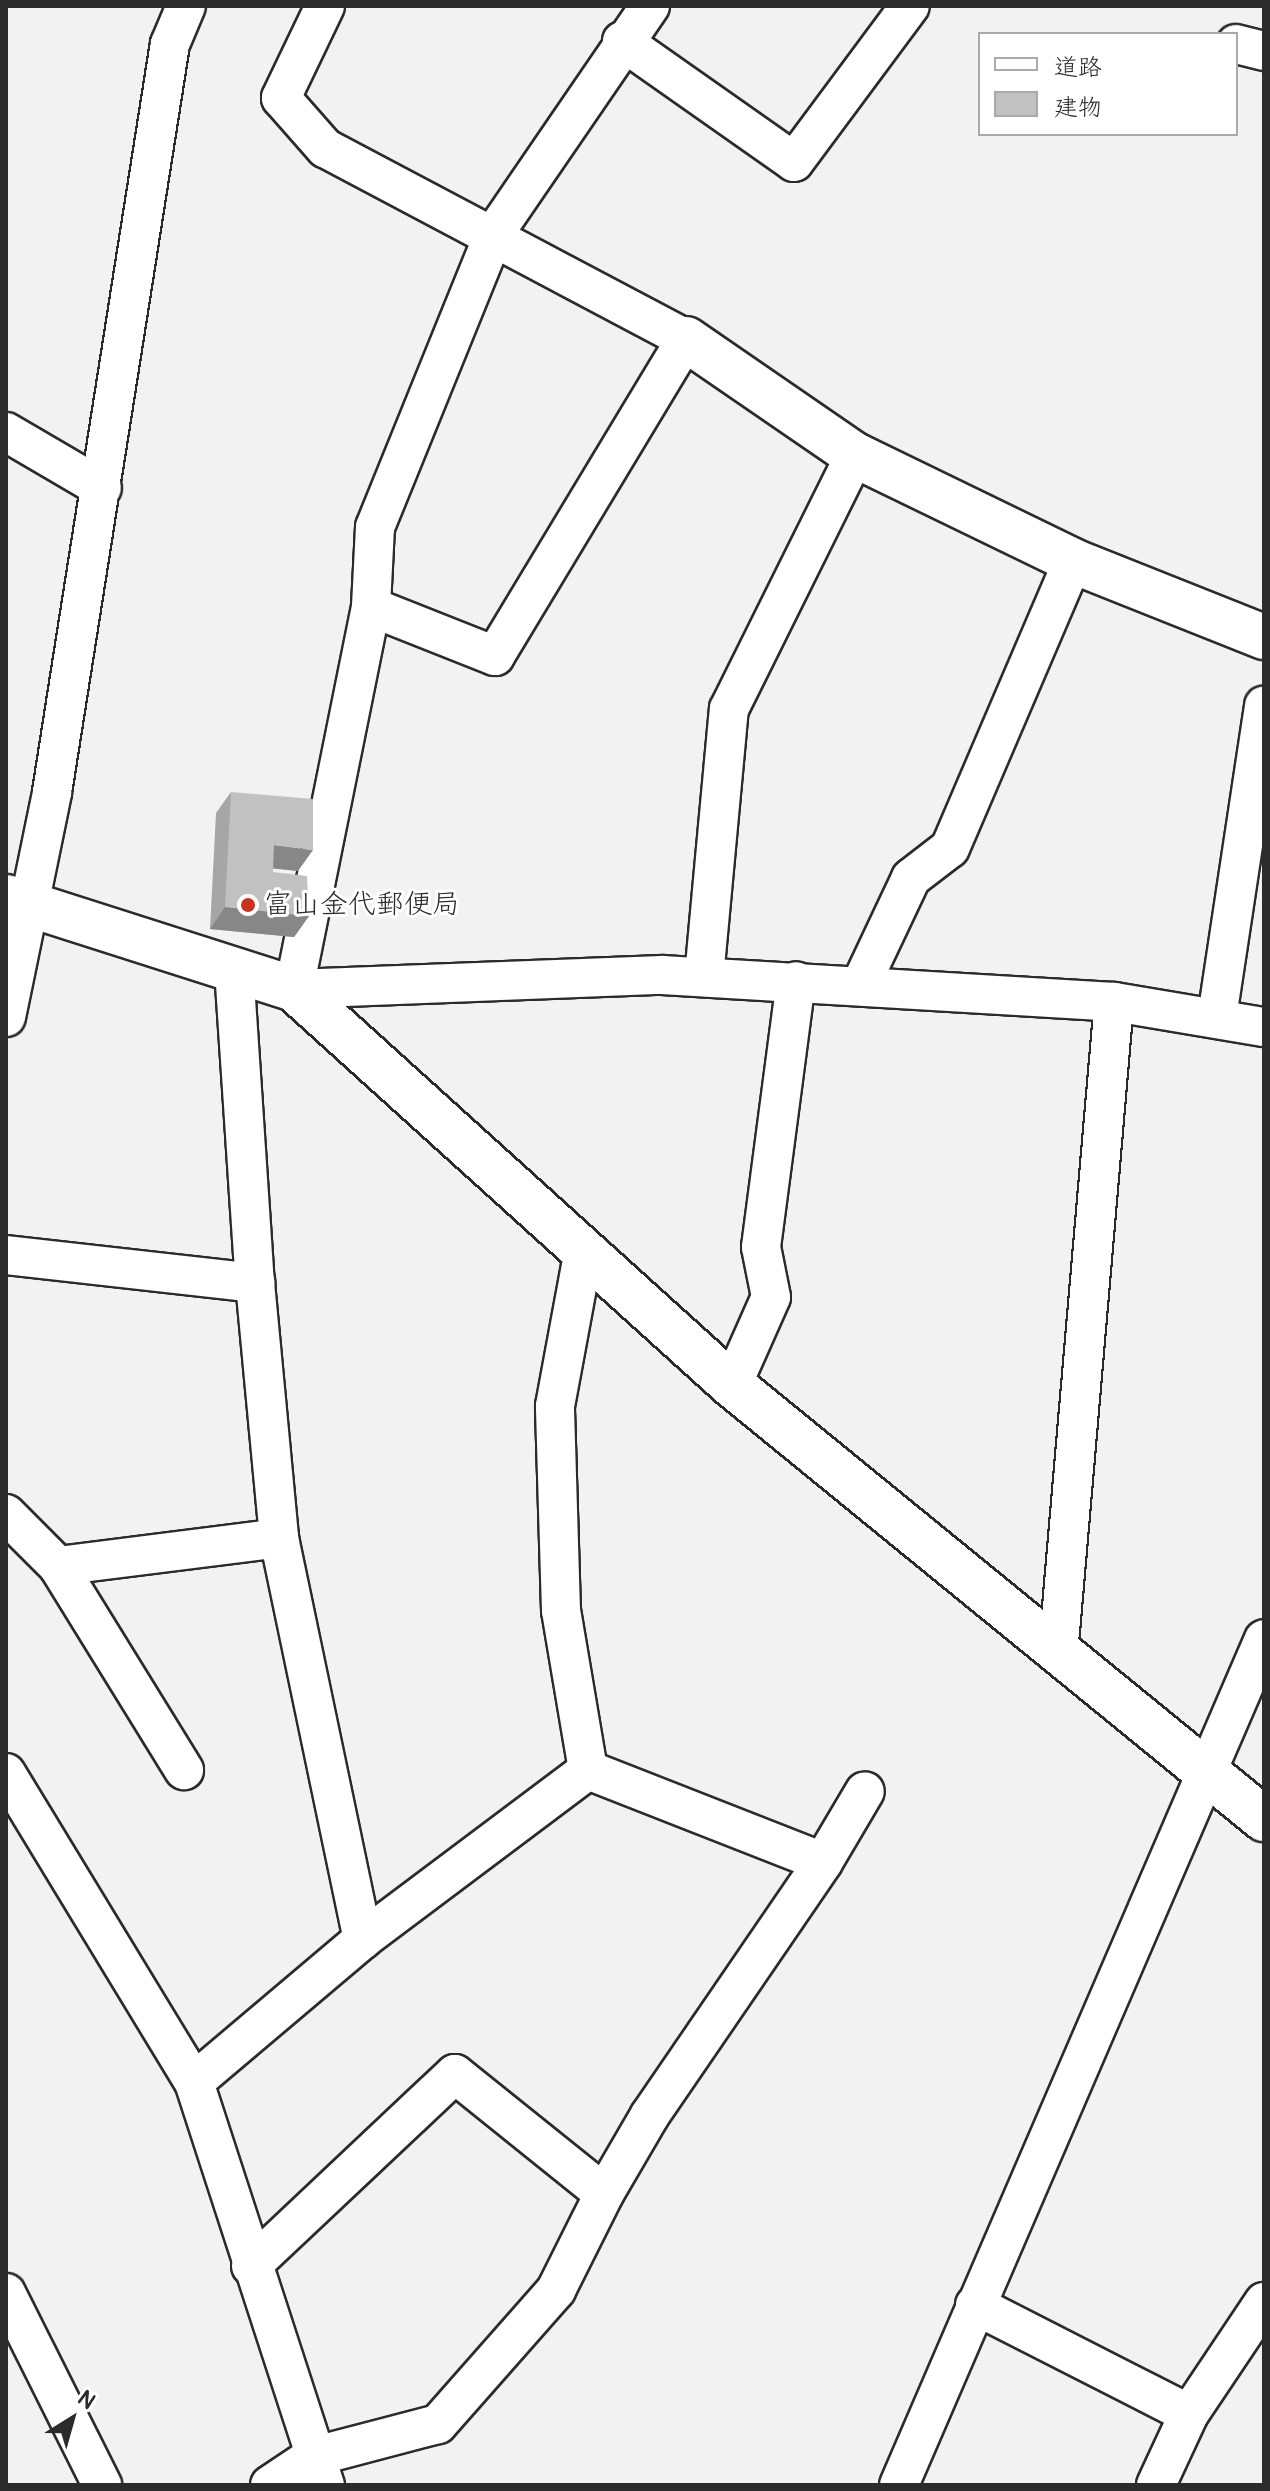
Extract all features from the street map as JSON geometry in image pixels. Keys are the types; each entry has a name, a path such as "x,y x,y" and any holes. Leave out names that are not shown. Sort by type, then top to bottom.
{"street":[{"path":"6,1017 19,902 102,488 170,44 186,6"},
{"path":"325,6 281,98 325,148 494,234 686,339 855,455 1073,561 1264,637"},
{"path":"294,989 371,607 375,527 494,234 622,41 650,6"},
{"path":"622,41 794,162 910,6"},
{"path":"1238,44 1264,51"},
{"path":"371,607 495,656 686,339"},
{"path":"6,432 102,488"},
{"path":"704,977 729,709 855,455"},
{"path":"861,984 911,878 950,848 1073,561"},
{"path":"1217,1017 1264,706"},
{"path":"19,902 294,989 704,977 861,984 1114,1002 1264,1027"},
{"path":"234,969 255,1283 279,1538 363,1939"},
{"path":"732,1385 771,1297 761,1247 796,981"},
{"path":"294,989 583,1255 732,1385 1264,1819"},
{"path":"1058,1654 1114,1002"},
{"path":"6,1255 255,1283"},
{"path":"583,1255 555,1406 561,1611 588,1770"},
{"path":"6,1514 58,1566 184,1770"},
{"path":"58,1566 279,1538"},
{"path":"899,2485 1141,1918 1210,1776 1264,1639"},
{"path":"588,1770 823,1862"},
{"path":"194,2082 363,1939 588,1770"},
{"path":"6,1773 194,2082 319,2471"},
{"path":"270,2485 319,2471 438,2424 556,2290 604,2194 823,1862 865,1791"},
{"path":"251,2266 455,2074 604,2194"},
{"path":"6,2293 102,2485"},
{"path":"1156,2485 1189,2414 1264,2302"},
{"path":"975,2305 1189,2414"}],"building":[{"path":"231,792 313,799 313,850 274,845 273,872 307,876 309,916 225,907"}],"place":[{"name":"富山金代郵便局","path":"248,905"}]}
